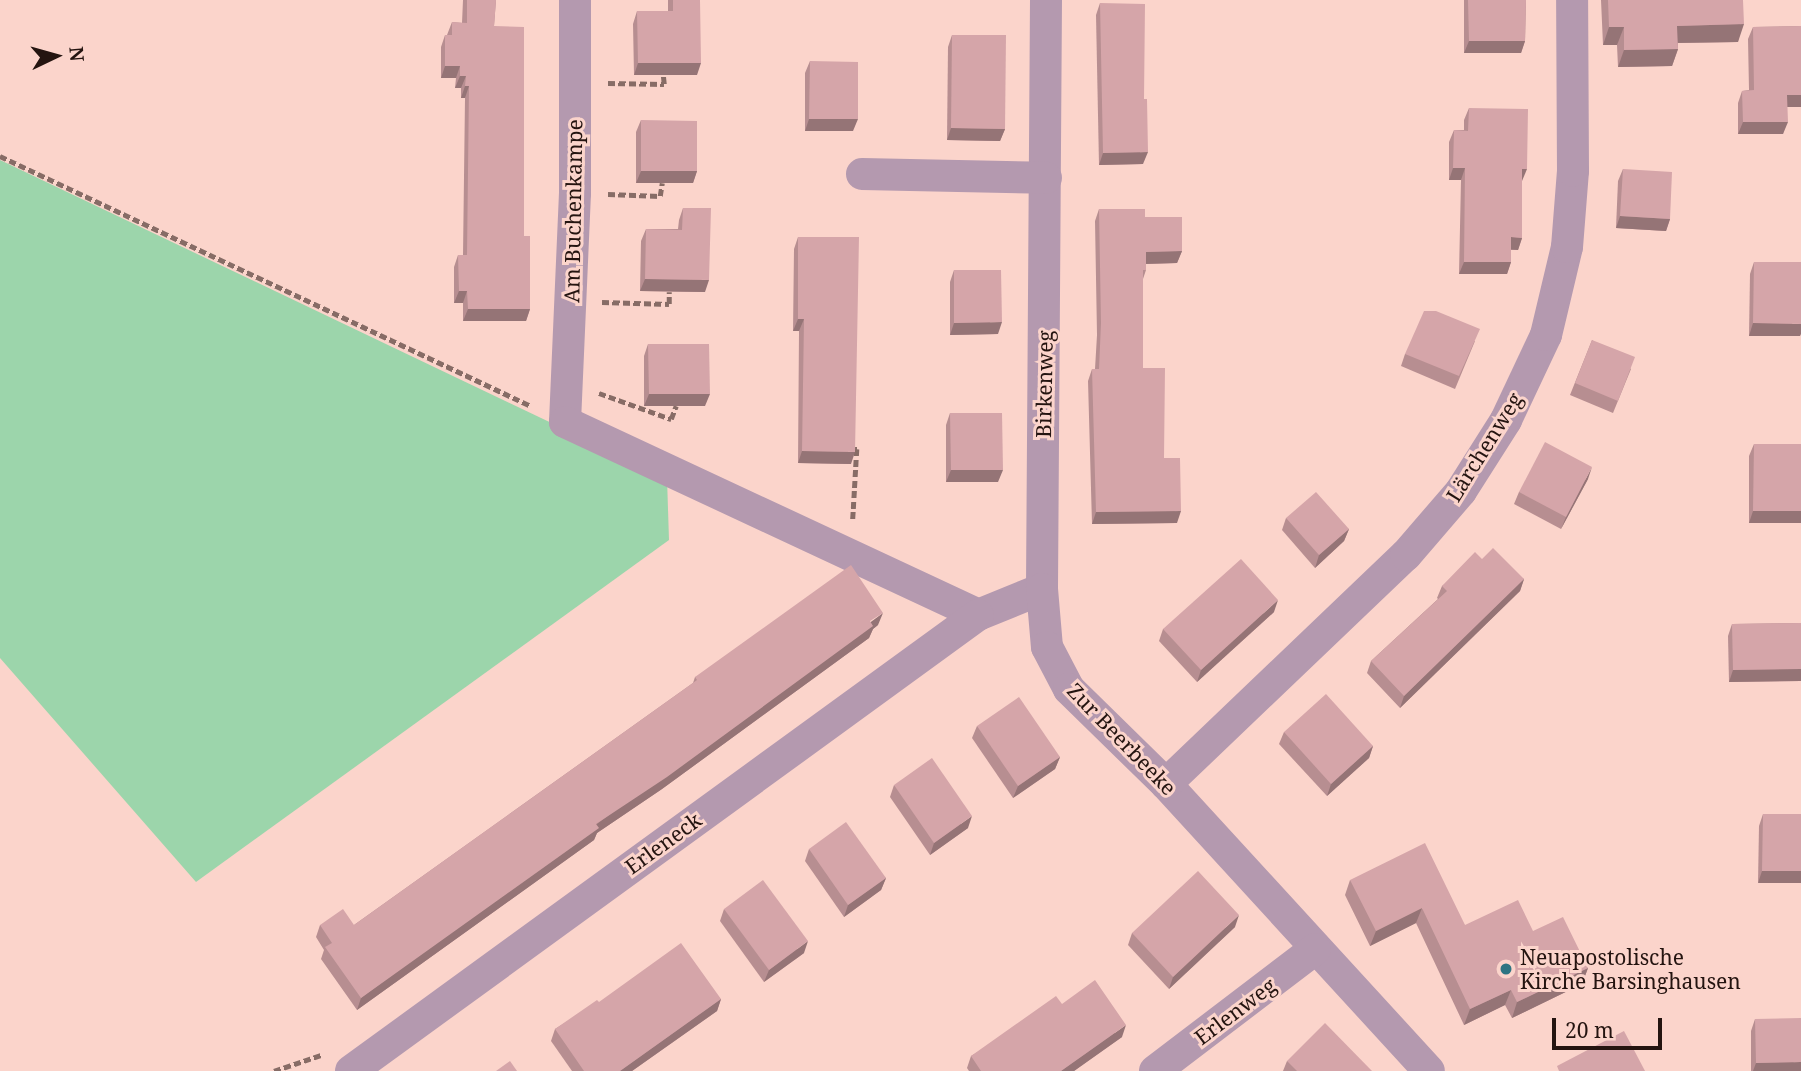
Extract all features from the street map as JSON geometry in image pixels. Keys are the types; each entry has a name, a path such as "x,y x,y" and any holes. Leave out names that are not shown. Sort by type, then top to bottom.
{"street":[{"name":"Am Buchenkampe","path":"565,422 575,193 575,0"},
{"name":"Birkenweg","path":"1042,589 1046,0"},
{"name":"Lärchenweg","path":"1166,784 1406,555 1461,491 1506,420 1546,335 1567,247 1573,171 1572,0"},
{"path":"862,174 1046,178"},
{"path":"565,422 978,615 1042,589"},
{"name":"Zur Beerbeeke","path":"1042,589 1047,648 1069,689 1166,784 1429,1071"},
{"name":"Erleneck","path":"351,1070 978,615"},
{"name":"Erlenweg","path":"1154,1071 1315,949"}],"path":[{"path":"576,82 664,84 663,74"},
{"path":"0,156 565,422"},
{"path":"575,193 660,196 662,183"},
{"path":"572,300 669,304 669,292"},
{"path":"568,382 671,419 676,405"},
{"path":"851,449 857,449 851,556"},
{"path":"274,1071 336,1051 351,1070"}],"green space":[{"path":"0,160 667,478 669,540 196,882 0,658"}],"building":[{"path":"467,0 496,0 494,26 524,27 524,236 530,236 530,309 468,309 467,291 459,291 458,255 467,255 469,86 465,86 466,76 460,76 460,66 445,66 445,35 452,35 452,22 467,23"},
{"path":"673,0 700,0 701,63 638,63 637,11 673,11"},
{"path":"1468,0 1526,0 1525,41 1469,41"},
{"path":"1608,0 1743,0 1744,24 1677,26 1678,49 1624,50 1624,27 1609,27"},
{"path":"1100,3 1145,4 1144,99 1147,99 1148,152 1103,153"},
{"path":"1801,26 1801,95 1787,95 1788,122 1743,122 1742,91 1754,90 1753,27"},
{"path":"952,35 1006,35 1005,129 951,128"},
{"path":"810,61 858,62 858,119 809,119"},
{"path":"1469,108 1528,109 1527,169 1522,169 1522,238 1511,237 1511,262 1464,262 1465,168 1453,168 1454,130 1468,131"},
{"path":"641,120 697,121 697,171 641,171"},
{"path":"1623,169 1672,172 1670,219 1620,216"},
{"path":"683,208 711,208 709,280 645,279 646,229 682,230"},
{"path":"1099,209 1145,209 1145,217 1182,217 1182,251 1146,252 1146,270 1143,270 1143,368 1165,368 1164,458 1180,458 1181,511 1096,512 1092,369 1099,369"},
{"path":"798,237 859,237 855,452 802,451 804,319 798,319"},
{"path":"1754,262 1801,262 1801,324 1753,323"},
{"path":"954,270 1001,270 1002,322 954,323"},
{"path":"1424,311 1436,311 1480,329 1459,376 1405,354"},
{"path":"1592,340 1635,357 1618,401 1575,383"},
{"path":"648,344 709,344 710,394 649,394"},
{"path":"950,413 1002,413 1003,470 951,470"},
{"path":"1545,442 1592,467 1566,517 1519,492"},
{"path":"1754,444 1801,444 1801,511 1753,511"},
{"path":"1316,492 1349,529 1319,555 1286,518"},
{"path":"1493,548 1524,579 1404,696 1371,661 1447,591 1442,586 1475,552 1482,559"},
{"path":"1241,559 1278,600 1201,670 1163,629"},
{"path":"851,565 883,613 870,621 873,626 667,777 596,824 599,828 361,998 325,947 332,943 320,925 343,909 354,925 697,680 695,677"},
{"path":"1801,623 1801,669 1733,670 1732,624"},
{"path":"1326,694 1373,746 1331,784 1284,732"},
{"path":"1019,697 1060,757 1018,786 977,726"},
{"path":"932,758 972,816 934,843 894,785"},
{"path":"1763,814 1801,814 1801,871 1762,871"},
{"path":"846,822 886,878 848,905 809,849"},
{"path":"1425,843 1465,925 1518,900 1533,931 1563,917 1588,968 1517,1002 1511,990 1470,1009 1422,908 1376,931 1350,880"},
{"path":"1198,871 1239,915 1173,977 1132,933"},
{"path":"763,880 808,941 769,970 724,909"},
{"path":"681,943 721,999 620,1071 584,1071 555,1029 597,1000 599,1002"},
{"path":"1095,980 1126,1025 1061,1071 981,1071 971,1056 1056,996 1062,1004"},
{"path":"1801,1018 1801,1062 1756,1063 1755,1019"},
{"path":"1325,1023 1372,1071 1297,1071 1287,1061"},
{"path":"1624,1031 1645,1071 1559,1071 1557,1066"},
{"path":"510,1061 517,1071 496,1071"}],"place":[{"name":"Neuapostolische Kirche Barsinghausen","path":"1506,969"}]}
